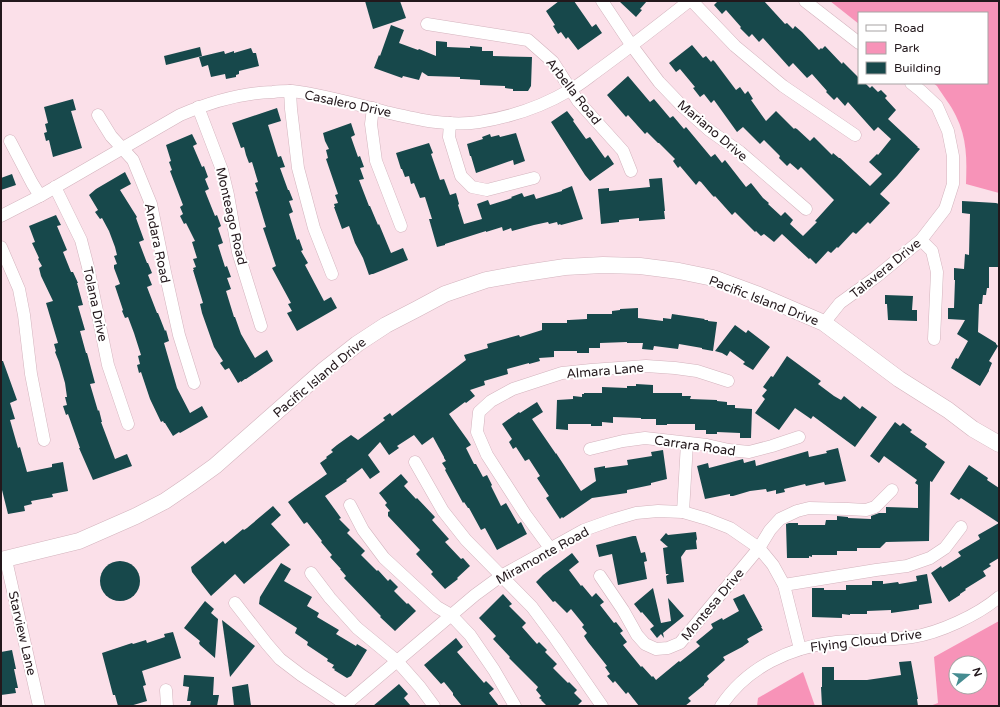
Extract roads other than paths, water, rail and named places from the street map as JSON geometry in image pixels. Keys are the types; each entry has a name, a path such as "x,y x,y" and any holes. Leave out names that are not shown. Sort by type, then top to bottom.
{"main road":[{"name":"Pacific Island Drive","path":"4,560 79,541 136,516 165,501 215,466 324,370 357,344 392,322 445,294 486,280 557,268 603,265 640,266 671,270 713,278 759,296 824,323 899,379 948,410 973,429 999,444"}],"street":[{"name":"Mariano Drive","path":"602,1 632,46 659,82 683,107 710,130 740,152 806,209"},
{"name":"Casalero Drive","path":"1,216 40,196 180,115 198,107 242,95 290,91 330,98 417,119 450,123 478,122 507,116 529,109 571,90 632,46 689,1"},
{"path":"692,1 735,46 783,86 855,135"},
{"path":"805,1 858,42"},
{"name":"Arbella Road","path":"427,24 528,40 553,62 578,101 623,151 631,171"},
{"name":"Talavera Drive","path":"824,323 840,303 876,277 921,240 945,209 953,184 954,156 948,131 937,106 912,84"},
{"path":"290,91 298,168 314,228 332,274"},
{"name":"Monteago Road","path":"198,107 222,170 238,252 261,326"},
{"path":"373,108 371,124 376,161 402,226"},
{"name":"Andara Road","path":"98,115 111,136 134,160 151,204 179,335 194,383"},
{"path":"450,123 449,137 461,176 472,188 487,190 534,178"},
{"path":"10,141 40,196"},
{"name":"Tolana Drive","path":"55,187 81,240 108,365 128,424"},
{"path":"921,240 932,251 937,272 934,339"},
{"path":"1,247 19,289 44,440"},
{"name":"Almara Lane","path":"550,548 525,514 487,455 477,432 479,412 491,401 513,389 562,373 646,366 697,371 728,381"},
{"name":"Carrara Road","path":"590,449 623,441 645,438 707,445 729,450 749,452 799,437"},
{"path":"683,512 687,443"},
{"path":"415,462 443,511 466,540 532,607 602,706"},
{"name":"Montesa Drive","path":"600,576 644,644 656,649 668,648 680,643 759,548 770,530 780,519 797,511 809,508 866,510 875,507 892,490"},
{"path":"350,505 363,530 384,558 437,607 451,615 470,636 494,670 516,706"},
{"name":"Miramonte Road","path":"346,705 475,595 501,576 584,530 636,513 658,511 683,512 730,528 759,548 773,565 784,586 800,649"},
{"path":"784,586 907,566 930,558 945,548 961,527"},
{"name":"Starview Lane","path":"4,560 39,706"},
{"path":"311,573 330,598 357,628 396,661 420,687 434,706"},
{"name":"Flying Cloud Drive","path":"720,706 727,696 749,675 770,661 800,649 835,642 913,637 943,629 993,603 999,597"},
{"path":"235,603 280,659 346,705"},
{"path":"166,690 167,706"}]}
